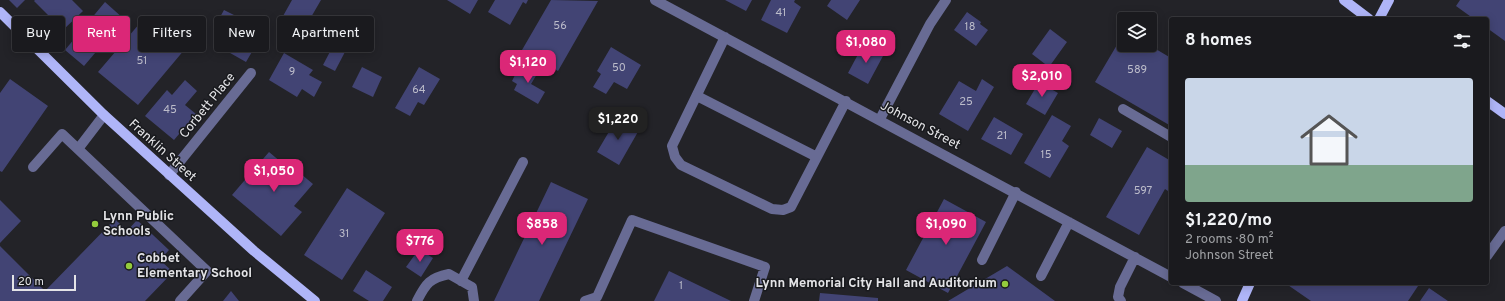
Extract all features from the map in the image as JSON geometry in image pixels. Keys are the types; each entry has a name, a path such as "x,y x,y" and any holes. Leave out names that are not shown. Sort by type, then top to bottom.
{"main road":[{"path":"1344,0 1366,17"},
{"path":"1380,17 1388,0"},
{"name":"Franklin Street","path":"0,12 104,115 169,175 254,252 315,301"},
{"path":"1489,102 1505,114"},
{"path":"1242,301 1249,285"}],"street":[{"name":"Johnson Street","path":"656,0 1016,192 1169,276"},
{"path":"880,119 930,24 946,0"},
{"path":"725,37 672,146 675,157 681,165 772,209 783,210 791,207 846,101"},
{"name":"Corbett Place","path":"169,175 251,73"},
{"path":"696,96 817,157"},
{"path":"1123,109 1169,136"},
{"path":"78,149 104,115"},
{"path":"32,167 62,134 207,271 180,301"},
{"path":"461,281 523,162"},
{"path":"982,260 1016,192"},
{"path":"585,301 597,297 632,220 765,267 754,301"},
{"path":"1041,276 1069,222"},
{"path":"1489,253 1505,231"},
{"path":"1121,301 1118,297 1120,287 1135,257"},
{"path":"418,301 423,289 434,277 449,274 472,287 474,301"},
{"path":"1187,285 1216,301"}],"building":[{"path":"9,0 25,0 17,8"},
{"path":"72,0 83,11 78,16 73,16 73,20 65,28 65,16 49,16 34,1"},
{"path":"292,0 321,0 312,16 283,16"},
{"path":"447,0 478,0 470,14"},
{"path":"495,0 528,0 526,4 523,2 510,25 488,12"},
{"path":"551,0 598,1 558,71 522,50"},
{"path":"725,0 752,0 746,11"},
{"path":"771,0 795,0 794,2 801,7 787,33 761,20"},
{"path":"831,0 860,0 847,20 827,6"},
{"path":"1460,0 1505,0 1505,41 1489,29 1489,17 1471,17 1456,6"},
{"path":"105,2 121,16 93,16"},
{"path":"224,10 236,16 221,16"},
{"path":"967,12 981,22 980,24 988,30 976,46 954,30"},
{"path":"138,25 138,52 182,52 138,105 98,72 115,52 130,52 130,35"},
{"path":"1050,29 1067,42 1049,67 1032,54"},
{"path":"73,40 73,52 96,52 84,66 65,50"},
{"path":"863,45 883,56 868,84 848,73"},
{"path":"1117,45 1117,52 1157,52 1157,50 1169,57 1169,125 1095,82"},
{"path":"611,47 641,65 627,89 614,82 606,94 593,87 601,74 597,71"},
{"path":"228,52 252,52 246,62"},
{"path":"330,52 345,52 335,71 323,65"},
{"path":"284,53 313,70 309,75 322,82 314,97 302,89 297,97 269,80"},
{"path":"529,62 540,69 531,84 545,92 538,104 514,90 517,84 512,81 517,71 522,74"},
{"path":"362,67 382,77 373,97 352,87"},
{"path":"419,67 440,79 424,105 418,102 410,116 395,108"},
{"path":"10,79 48,106 2,172 0,171 0,93"},
{"path":"982,79 994,87 968,131 939,114 959,81 976,91"},
{"path":"185,80 197,91 185,105 196,114 174,140 145,116 167,90 172,95"},
{"path":"1039,82 1058,93 1045,115 1026,104"},
{"path":"1052,115 1071,126 1062,141 1069,146 1050,178 1024,163"},
{"path":"994,117 1023,134 1011,155 981,139"},
{"path":"617,118 639,130 619,165 597,152"},
{"path":"1099,118 1122,131 1112,148 1090,135"},
{"path":"1147,147 1169,160 1169,192 1165,189 1139,235 1106,217"},
{"path":"269,152 293,172 295,169 313,184 294,206 302,212 281,236 232,195"},
{"path":"551,182 588,199 539,301 494,301"},
{"path":"347,188 385,213 342,280 304,255"},
{"path":"944,199 986,222 948,293 906,270"},
{"path":"0,200 21,221 0,243"},
{"path":"115,219 127,231 137,220 169,250 160,260 173,272 145,301 0,301 0,246 45,291"},
{"path":"419,249 433,258 421,277 406,267"},
{"name":"Lynn Memorial City Hall and Auditorium","path":"1007,266 1055,301 948,301"},
{"path":"366,270 392,287 383,301 369,301 353,291"},
{"path":"669,271 731,301 654,301"},
{"path":"1288,285 1419,285 1408,301 1311,301"},
{"path":"1429,288 1448,301 1420,301"},
{"path":"231,291 239,301 223,301"},
{"path":"820,293 878,298 878,301 819,301"}],"place":[{"name":"Lynn Public Schools","path":"95,224"},
{"name":"Cobbet Elementary School","path":"129,266"},
{"name":"Lynn Memorial City Hall and Auditorium","path":"1005,284"}]}
